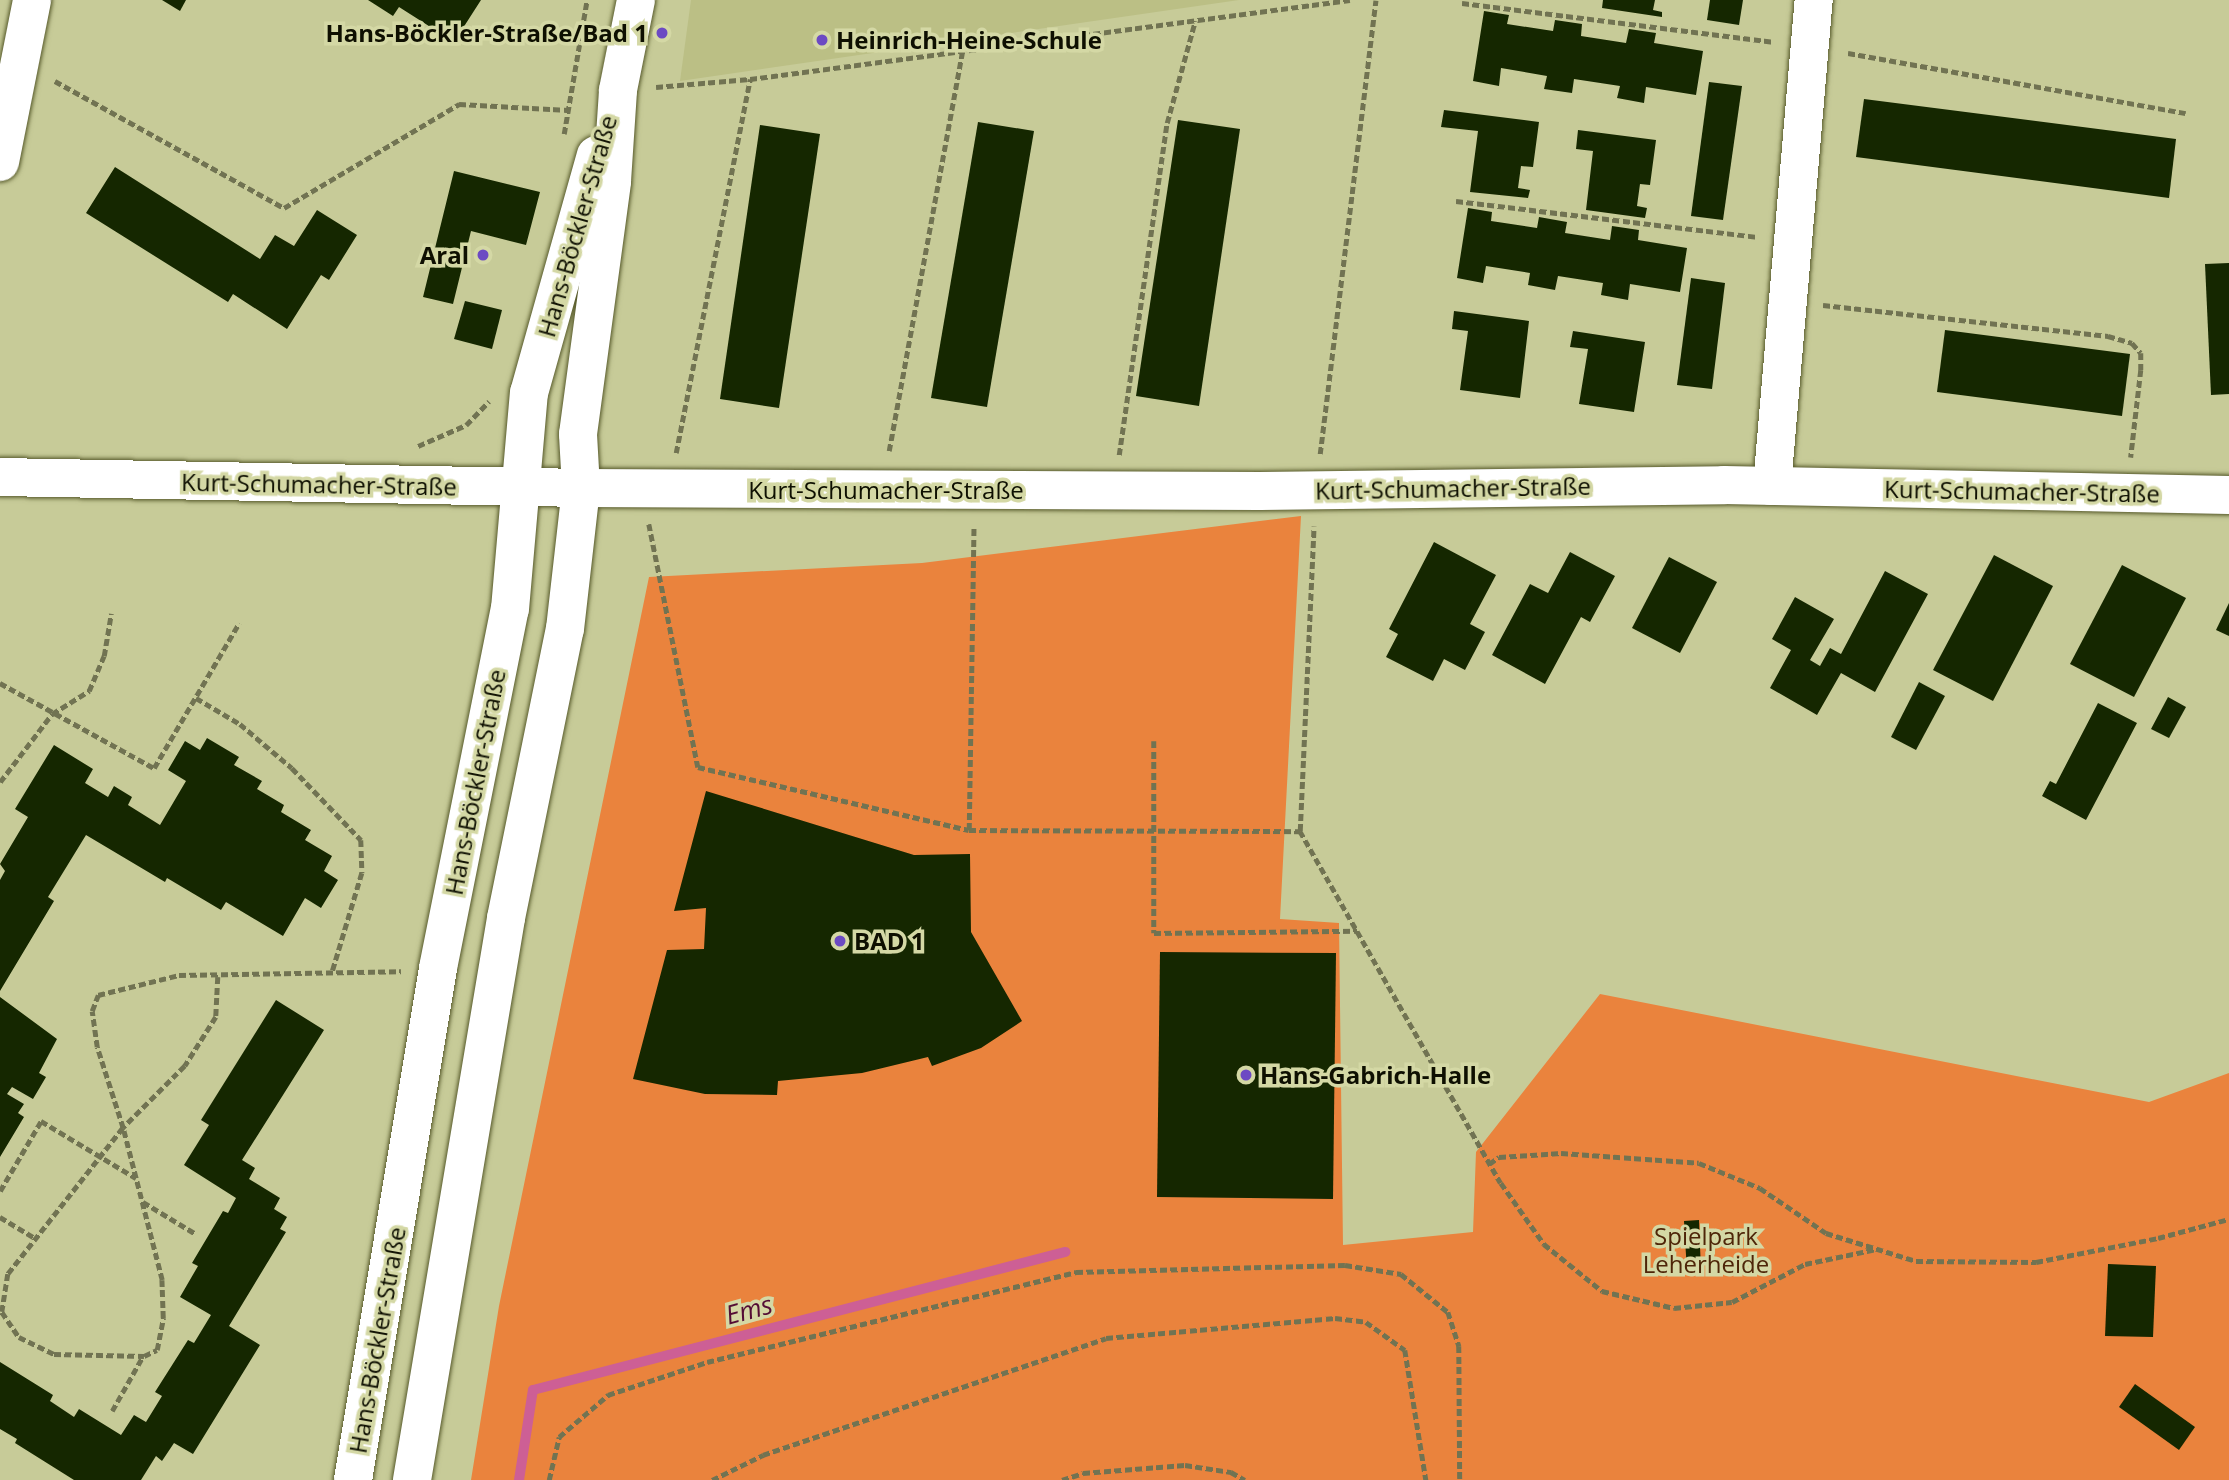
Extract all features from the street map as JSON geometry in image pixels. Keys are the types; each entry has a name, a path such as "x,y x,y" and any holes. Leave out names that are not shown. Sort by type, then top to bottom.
{"street":[{"path":"0,162 32,0"},
{"name":"Hans-Böckler-Straße","path":"412,1480 506,918 565,629 581,488 578,434 612,181 618,90 636,0"},
{"path":"1772,486 1814,0"},
{"name":"Hans-Böckler-Straße","path":"353,1480 438,968 510,609 529,393 602,133 618,90"},
{"name":"Kurt-Schumacher-Straße","path":"0,477 522,488 1114,491 1772,486 2229,495"}],"path":[{"path":"561,148 587,0"},
{"path":"618,90 750,79 1350,0"},
{"path":"1376,0 1315,490 1300,831 1489,1164 1544,1244 1602,1292 1674,1308 1732,1302 1805,1264 1877,1249"},
{"path":"1462,3 1810,47 2186,113"},
{"path":"1114,491 1167,123 1195,20"},
{"path":"882,490 962,52"},
{"path":"19,64 284,208 459,104 569,110"},
{"path":"750,79 656,489 698,767 969,830 1150,828 1300,831"},
{"path":"1456,201 1793,240"},
{"path":"1788,301 2108,336 2132,343 2141,353 2141,370 2127,493"},
{"path":"415,447 466,425 494,391"},
{"path":"969,830 975,490"},
{"path":"0,782 52,714 89,691 104,656 111,614"},
{"path":"0,683 154,768 239,623"},
{"path":"197,698 240,724 292,768 361,841 362,873 332,973"},
{"path":"1154,741 1150,828 1154,933 1357,932"},
{"path":"218,977 220,994 210,1027 185,1066 123,1128 8,1274 1,1313 19,1337 54,1354 144,1356 157,1350 163,1318 162,1280 123,1128 97,1047 92,1012 98,995 179,975 218,977 438,968"},
{"path":"0,1191 41,1121 136,1178"},
{"path":"1489,1164 1499,1157 1561,1153 1699,1163 1760,1188 1826,1233 1916,1261 2036,1262 2229,1219"},
{"path":"142,1202 195,1234"},
{"path":"0,1217 35,1238"},
{"path":"549,1480 559,1437 608,1395 707,1362 1001,1287 1076,1272 1345,1265 1401,1274 1448,1312 1459,1346 1460,1480"},
{"path":"712,1480 776,1450 1106,1338 1335,1318 1366,1321 1405,1350 1426,1480"},
{"path":"112,1411 144,1356"},
{"path":"1062,1480 1083,1473 1185,1465 1231,1472 1245,1480"}],"shaded area":[{"name":"Heinrich-Heine-Schule","path":"691,0 1239,0 680,81"}],"green space":[{"name":"Spielpark Leherheide","path":"1301,516 1280,919 1339,923 1343,1245 1473,1232 1476,1152 1600,994 2149,1102 2229,1073 2229,1480 471,1480 499,1306 649,577 922,563"}],"building":[{"path":"162,0 186,0 180,11"},
{"path":"368,0 481,0 454,42 399,7 393,16"},
{"path":"1603,0 1655,0 1653,10 1662,12 1662,17 1602,8"},
{"path":"1710,0 1743,0 1739,25 1707,20"},
{"path":"1484,11 1509,15 1507,24 1553,31 1555,20 1582,24 1581,36 1626,43 1629,29 1656,33 1654,43 1703,51 1696,95 1646,87 1644,103 1617,98 1620,86 1574,79 1572,93 1544,89 1547,76 1501,68 1499,86 1473,81"},
{"path":"1709,82 1742,86 1723,220 1691,216"},
{"path":"1864,99 2176,139 2169,198 1856,157"},
{"path":"1444,110 1539,122 1533,167 1521,166 1518,188 1530,190 1528,198 1470,192 1478,131 1441,127"},
{"path":"1178,120 1240,129 1199,406 1136,396"},
{"path":"978,122 1034,131 987,407 931,398"},
{"path":"760,125 820,134 779,408 720,399"},
{"path":"1578,130 1656,140 1650,185 1640,184 1637,206 1647,208 1645,218 1586,210 1593,151 1576,149"},
{"path":"115,167 260,259 275,235 294,246 317,210 357,235 329,280 321,275 287,329 233,294 228,302 86,213"},
{"path":"454,171 540,192 526,245 471,231 453,304 423,297"},
{"path":"1468,208 1492,212 1491,221 1537,228 1539,217 1567,222 1565,233 1610,240 1612,226 1639,230 1638,240 1687,248 1680,292 1630,284 1628,300 1601,295 1603,283 1558,276 1555,290 1528,285 1530,273 1486,266 1483,283 1457,278"},
{"path":"2229,263 2229,394 2211,395 2205,264"},
{"path":"1691,278 1725,283 1712,389 1677,385"},
{"path":"465,301 502,310 492,349 454,339"},
{"path":"1454,311 1529,321 1520,398 1460,390 1468,331 1452,329"},
{"path":"1945,330 2130,354 2122,416 1937,392"},
{"path":"1573,331 1645,342 1634,412 1579,404 1588,349 1570,347"},
{"path":"1434,542 1496,575 1470,624 1485,632 1465,670 1444,659 1433,681 1386,657 1398,634 1389,629"},
{"path":"1570,552 1615,576 1590,622 1581,617 1545,684 1492,655 1530,584 1548,593"},
{"path":"1994,555 2053,586 1993,701 1933,670"},
{"path":"1669,557 1717,582 1680,653 1632,628"},
{"path":"2122,565 2186,598 2134,697 2070,664"},
{"path":"1885,571 1928,594 1875,692 1841,673 1817,715 1770,688 1791,650 1772,639 1795,597 1834,619 1810,660 1820,666 1830,648 1841,654"},
{"path":"2229,603 2229,636 2216,630"},
{"path":"1919,682 1945,696 1916,750 1891,737"},
{"path":"2168,697 2186,707 2169,738 2151,729"},
{"path":"2098,703 2137,723 2086,820 2042,796 2050,781 2056,784"},
{"path":"207,738 239,757 234,765 262,781 257,789 284,805 281,812 311,830 305,840 332,856 324,871 338,880 321,908 305,898 283,936 226,902 221,910 167,878 165,882 86,835 48,897 54,901 0,991 0,880 5,871 0,864 28,817 15,809 54,745 93,769 85,783 108,797 114,786 132,797 128,805 160,825 186,781 168,770 185,741 200,750"},
{"name":"BAD 1","path":"706,791 914,855 970,854 971,932 1022,1021 981,1048 932,1066 928,1057 862,1073 778,1081 777,1095 705,1094 633,1079 667,950 704,949 706,908 674,911"},
{"name":"Hans-Gabrich-Halle","path":"1160,952 1336,953 1333,1199 1157,1197"},
{"path":"0,997 57,1039 39,1073 46,1077 33,1099 12,1087 7,1094 24,1104 18,1113 24,1117 0,1157"},
{"path":"276,1000 324,1030 242,1160 255,1168 249,1179 280,1198 274,1209 287,1217 280,1229 286,1232 229,1326 260,1345 193,1454 174,1443 162,1461 156,1456 141,1480 74,1480 15,1443 17,1439 0,1429 0,1362 53,1395 50,1401 74,1417 79,1409 121,1435 134,1415 146,1422 162,1396 155,1392 188,1340 194,1343 211,1315 180,1297 198,1266 192,1263 223,1211 228,1213 236,1198 184,1165 209,1125 201,1120"},
{"path":"1699,1220 1701,1271 1687,1272 1684,1221"},
{"path":"2108,1264 2156,1266 2153,1337 2105,1336"},
{"path":"2135,1384 2195,1427 2179,1450 2119,1407"}],"waterway":[{"name":"Ems","path":"519,1480 533,1390 1065,1252"}],"place":[{"name":"Hans-Böckler-Straße/Bad 1","path":"662,33"},
{"name":"Heinrich-Heine-Schule","path":"822,40"},
{"name":"Aral","path":"483,255"},
{"name":"BAD 1","path":"840,941"},
{"name":"Hans-Gabrich-Halle","path":"1246,1075"}]}
